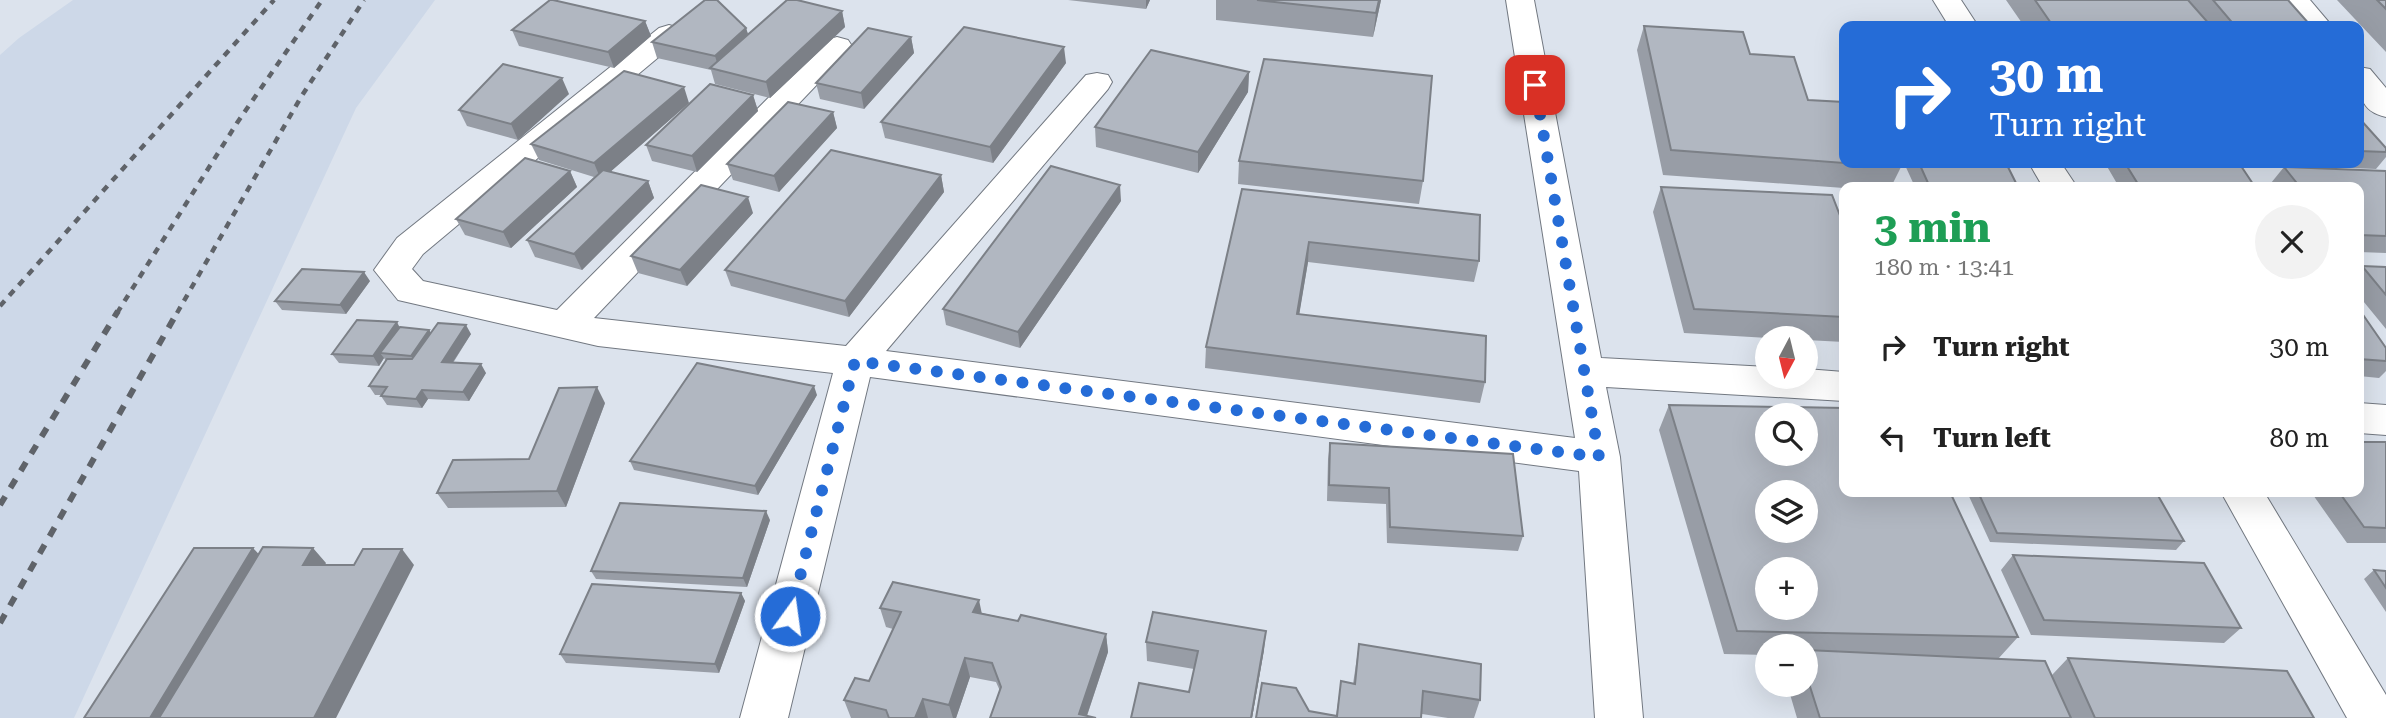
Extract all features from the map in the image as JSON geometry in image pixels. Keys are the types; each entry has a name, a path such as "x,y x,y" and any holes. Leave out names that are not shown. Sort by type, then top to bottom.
{"street":[{"path":"1520,0 1599,457 1619,718"},
{"path":"1947,0 1960,21"},
{"path":"2294,0 2312,21"},
{"path":"669,34 410,246 392,270 411,291 598,332 855,361 1599,457"},
{"path":"565,325 837,46"},
{"path":"764,718 855,361 1097,82"},
{"path":"2364,82 2386,108"},
{"path":"1584,371 1839,386"},
{"path":"2364,418 2386,420"},
{"path":"2245,497 2373,718"}],"shaded area":[{"path":"73,0 435,0 356,108 74,718 0,718 0,55 19,38"}],"building":[{"path":"550,0 645,21 608,52 512,30"},
{"path":"705,0 717,0 746,28 715,56 652,42"},
{"path":"787,0 842,11 766,82 710,68"},
{"path":"1257,0 1379,0 1376,13"},
{"path":"2035,0 2188,0 2207,21 2050,21"},
{"path":"2213,0 2288,0 2307,21 2231,21"},
{"path":"2377,0 2386,0 2386,9"},
{"path":"1644,26 1743,32 1750,54 1794,57 1808,100 1839,102 1839,163 1671,150"},
{"path":"964,27 1064,47 990,147 881,122"},
{"path":"868,28 911,37 861,93 816,83"},
{"path":"1151,50 1249,72 1198,152 1095,127"},
{"path":"1264,59 1432,76 1423,181 1239,161"},
{"path":"503,64 562,78 511,124 459,110"},
{"path":"624,71 684,87 594,163 531,144"},
{"path":"710,84 753,95 692,156 646,145"},
{"path":"788,102 833,112 774,176 727,164"},
{"path":"2364,124 2386,148 2386,152 2364,151"},
{"path":"831,150 941,175 845,301 725,270"},
{"path":"525,158 570,171 503,232 456,219"},
{"path":"1051,166 1120,185 1018,332 943,309"},
{"path":"1921,168 2008,168 2016,182 1928,182"},
{"path":"2128,168 2242,168 2252,182 2137,182"},
{"path":"2285,168 2386,171 2386,236 2364,235 2364,182 2296,182"},
{"path":"603,170 648,181 574,254 527,240"},
{"path":"701,185 748,197 680,270 631,256"},
{"path":"1661,187 1832,195 1839,213 1839,317 1694,309"},
{"path":"1242,189 1480,215 1479,261 1309,242 1297,314 1486,336 1485,382 1206,347"},
{"path":"2364,266 2386,267 2386,295 2364,268"},
{"path":"302,269 364,272 340,305 275,301"},
{"path":"2364,316 2386,348 2386,361 2364,359"},
{"path":"357,320 397,322 373,356 332,354"},
{"path":"438,323 466,325 442,362 481,364 463,392 422,390 416,399 381,396 387,387 369,386 387,359 412,359"},
{"path":"400,327 429,330 411,356 380,353"},
{"path":"697,363 814,386 755,486 630,461"},
{"path":"597,387 557,491 437,493 453,460 529,459 559,388"},
{"path":"1669,405 1755,406 1755,466 1818,466 1818,408 1839,408 1839,497 1952,497 2018,637 1737,631"},
{"path":"2364,442 2386,442 2386,528 2364,527 2343,497 2364,497"},
{"path":"1330,443 1513,454 1523,536 1390,527 1389,488 1329,485"},
{"path":"1980,497 2159,497 2184,541 1997,533"},
{"path":"620,503 766,511 743,578 591,571"},
{"path":"263,547 313,548 303,565 354,565 363,549 402,549 314,718 159,718"},
{"path":"194,548 253,548 150,718 84,718"},
{"path":"2013,555 2204,563 2241,628 2044,620"},
{"path":"2374,570 2386,571 2386,588"},
{"path":"893,582 979,600 973,612 1018,621 1021,615 1106,634 1079,714 1096,718 990,718 1001,687 992,663 965,658 949,705 923,699 915,718 889,718 886,710 844,700 855,678 869,681 901,612 880,608"},
{"path":"592,584 741,593 715,664 560,654"},
{"path":"1153,612 1266,631 1251,718 1131,718 1139,683 1189,692 1198,651 1146,642"},
{"path":"1359,644 1481,664 1480,700 1423,691 1421,718 1256,718 1262,683 1296,688 1309,711 1337,716 1341,681 1355,684"},
{"path":"1818,651 2045,661 2071,718 1820,718 1813,697 1818,697"},
{"path":"2068,658 2287,671 2314,718 2095,718"}],"railway":[{"path":"0,306 274,0"},
{"path":"117,313 237,123 322,0"},
{"path":"177,313 301,97 364,0"},
{"path":"0,505 118,311"},
{"path":"0,623 178,311"}],"route":[{"path":"790,616 855,361 1599,457 1535,85"}]}
